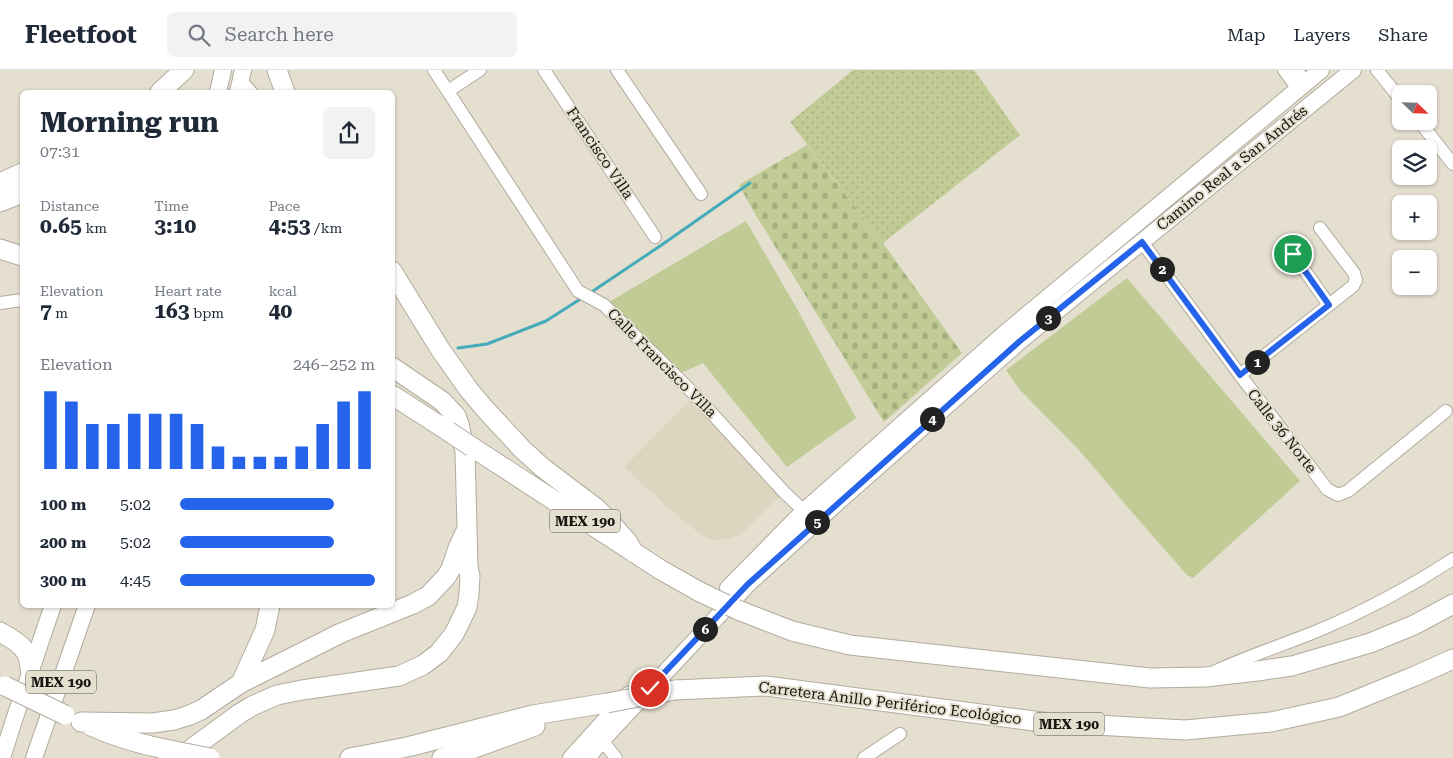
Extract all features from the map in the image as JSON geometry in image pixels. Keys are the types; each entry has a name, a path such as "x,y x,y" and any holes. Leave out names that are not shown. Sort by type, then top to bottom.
{"highway":[{"path":"162,90 184,70"},
{"path":"176,90 193,70"},
{"path":"277,70 285,90"},
{"path":"0,184 20,174"},
{"path":"0,202 20,194"},
{"path":"0,249 20,255"},
{"path":"395,276 445,356 484,409 543,468 596,508 627,541 634,553"},
{"path":"177,754 239,714 277,695 399,676 423,665 439,654 454,634 467,607 470,576 468,567 465,452 461,431 456,416 442,401 395,369"},
{"name":"MEX 190","path":"395,397 680,581 738,610 792,631 850,645 1150,678 1205,677"},
{"path":"73,718 144,724 174,720 201,710 241,682 341,634 428,596 451,569 467,528"},
{"path":"1205,677 1292,666 1370,643 1414,625 1453,604"},
{"path":"241,682 265,630 269,608"},
{"path":"0,632 24,648 29,658 30,669"},
{"name":"Carretera Anillo Periférico Ecológico","path":"598,705 676,690 766,686 1042,722 1185,730 1271,722 1339,707 1415,676 1453,658"},
{"path":"2,685 73,718 128,740 177,754 210,758"},
{"path":"350,758 407,747 533,715 598,705"},
{"path":"442,758 598,705"}],"main road":[{"path":"218,90 223,70"},
{"name":"Camino Real a San Andrés","path":"587,758 598,736 741,575 804,511 874,450 926,401 1004,334 1244,134 1300,80 1321,70"},
{"name":"Camino Real a San Andrés","path":"571,758 598,736 748,584 1020,341 1353,70"},
{"path":"1244,134 1256,149"},
{"path":"926,401 940,412"},
{"name":"MEX 190","path":"2,758 30,669 52,608"},
{"name":"MEX 190","path":"34,758 86,608"}],"street":[{"name":"Calle Francisco Villa","path":"434,70 578,291 604,304 695,395 773,481 804,511"},
{"path":"448,91 480,70"},
{"name":"Francisco Villa","path":"544,70 655,236"},
{"path":"617,70 701,194"},
{"path":"1284,70 1300,80"},
{"path":"1377,70 1392,89"},
{"path":"1426,130 1453,164"},
{"path":"1240,375 1353,286 1356,280 1354,274 1320,228"},
{"name":"Calle 36 Norte","path":"1142,242 1327,490 1338,495 1348,491 1446,411"},
{"path":"1293,254 1329,305"},
{"path":"0,303 20,300"},
{"path":"804,511 824,516"},
{"path":"1205,677 1350,616 1420,580 1453,559"},
{"path":"866,757 900,734"},
{"path":"598,736 616,758"}],"shaded area":[{"path":"695,395 784,492 741,535 728,539 712,540 702,535 682,520 624,467"}],"green space":[{"path":"853,70 974,70 1020,135 883,243 790,122"},
{"path":"807,145 883,243 962,353 884,422 739,185"},
{"path":"746,221 796,307 856,418 787,467 703,363 675,376 604,305"},
{"path":"1127,278 1300,481 1193,578 1187,575 1079,450 1020,390 1006,370"}],"waterway":[{"path":"590,293 750,183"},
{"path":"458,348 487,344 546,321 582,298"}],"route":[{"path":"650,688 748,584 839,501 1020,341 1142,242 1240,375 1329,305 1293,254"}]}
